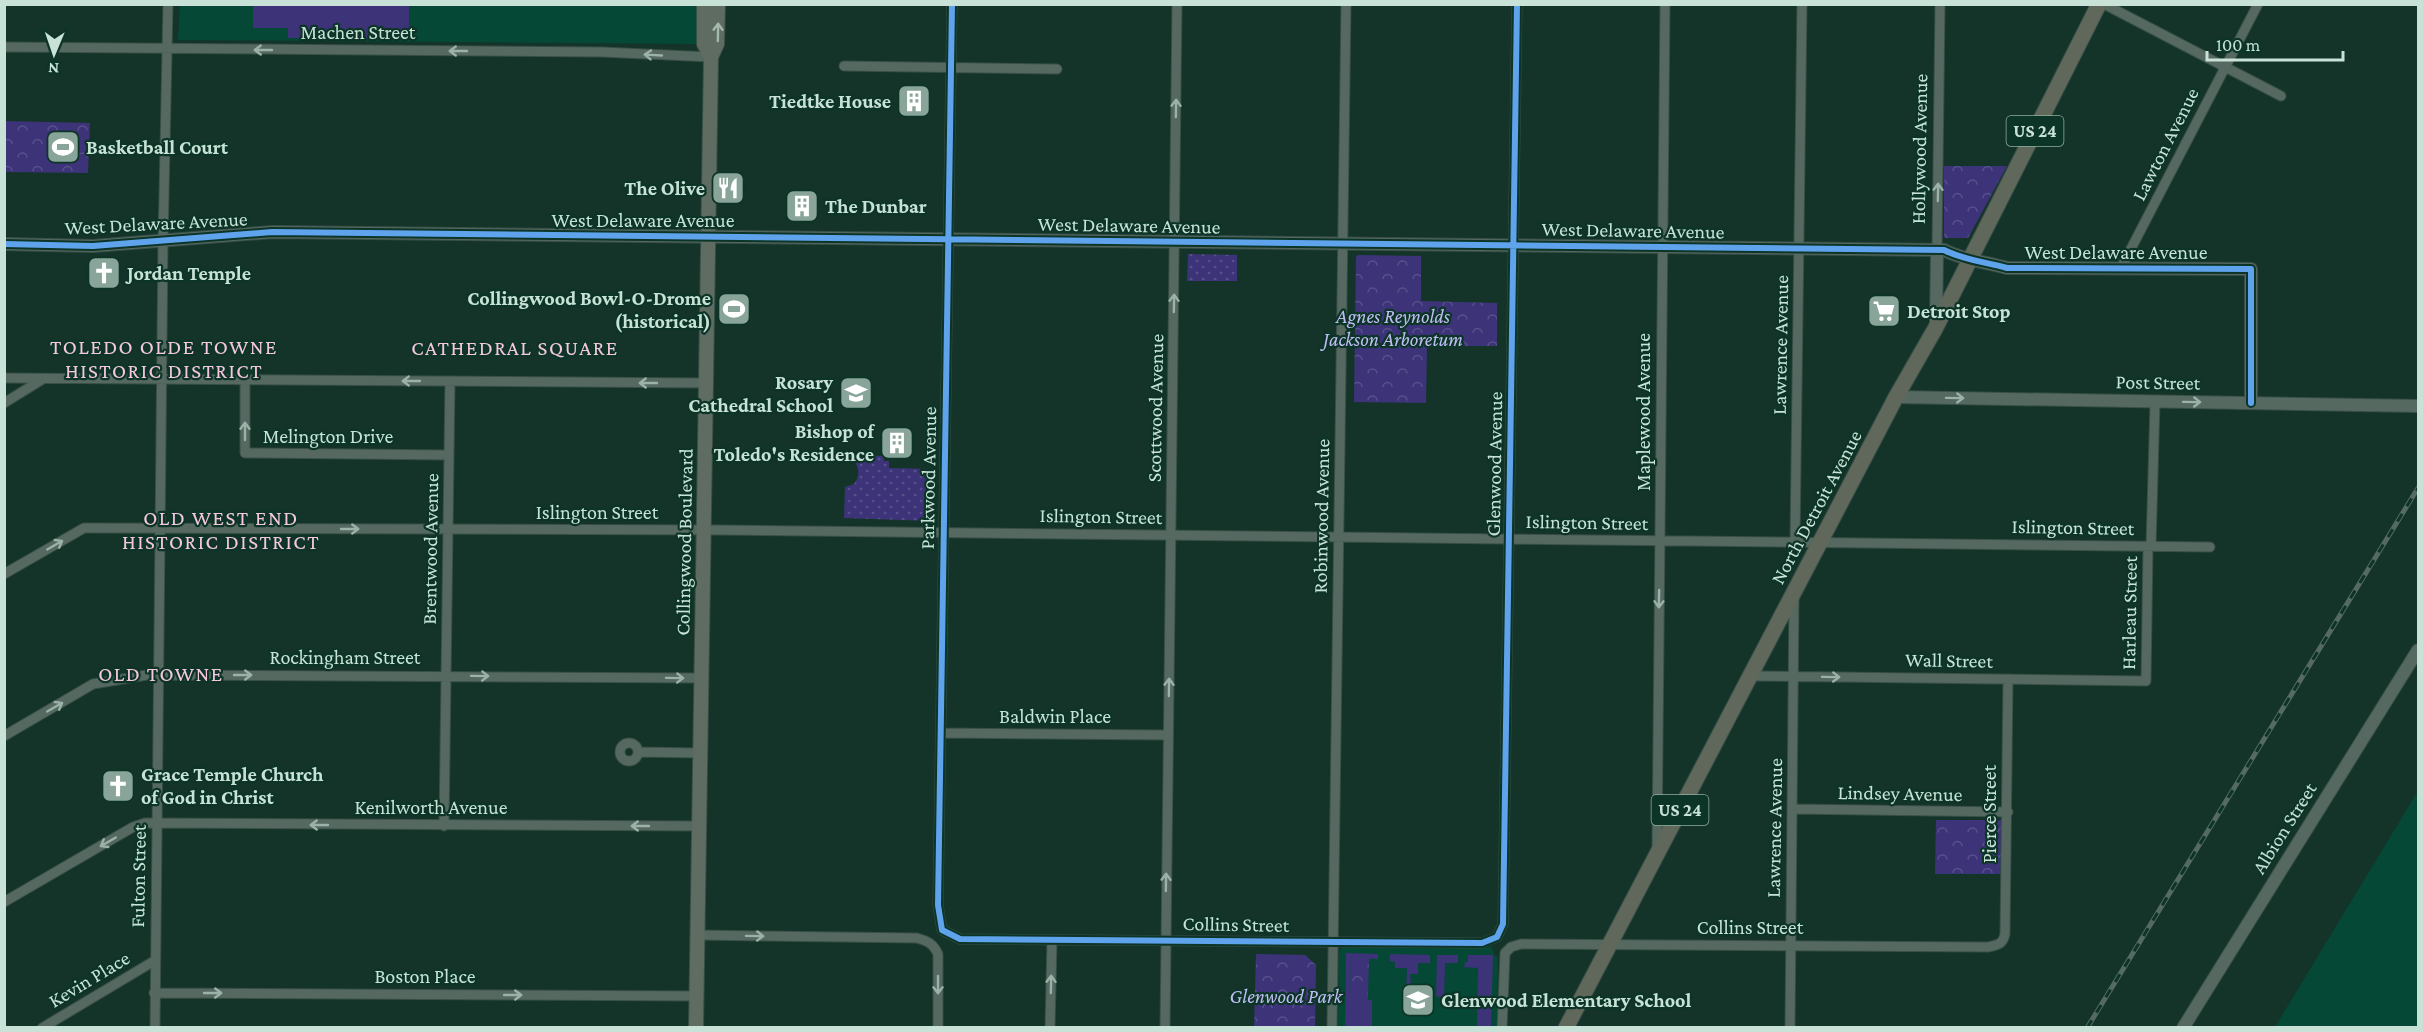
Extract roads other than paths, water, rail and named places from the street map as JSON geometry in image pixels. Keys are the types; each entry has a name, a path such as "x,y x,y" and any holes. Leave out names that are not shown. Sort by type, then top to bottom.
{"main road":[{"name":"Collingwood Boulevard","path":"704,4 704,44 711,57"},
{"name":"Collingwood Boulevard","path":"696,1028 711,57 717,44 718,4"},
{"name":"North Detroit Avenue","path":"1566,1028 1896,397 1972,258 2099,4"}],"street":[{"name":"Fulton Street","path":"155,1028 163,242 168,4"},
{"name":"Parkwood Avenue","path":"952,4 938,904 940,927 945,933 960,939"},
{"name":"Scottwood Avenue","path":"1164,1028 1177,4"},
{"name":"Robinwood Avenue","path":"1332,1028 1346,4"},
{"name":"Glenwood Avenue","path":"1503,924 1516,4"},
{"name":"Maplewood Avenue","path":"1657,855 1665,4"},
{"name":"Lawrence Avenue","path":"1795,542 1802,4"},
{"name":"Hollywood Avenue","path":"1935,329 1940,4"},
{"path":"2104,4 2281,96"},
{"name":"Lawton Avenue","path":"2121,268 2258,4"},
{"name":"Machen Street","path":"4,47 602,52 711,57"},
{"path":"844,66 1057,69"},
{"name":"West Delaware Avenue","path":"4,244 93,246 272,232 1799,248 1944,250 1957,257 1972,258 2007,268 2252,269 2251,403"},
{"path":"4,378 706,383"},
{"path":"4,403 44,378"},
{"name":"Melington Drive","path":"245,380 245,453 449,455"},
{"name":"Brentwood Avenue","path":"444,826 450,381"},
{"name":"Post Street","path":"1896,397 2418,406"},
{"name":"Harleau Street","path":"2146,681 2155,402"},
{"name":"Islington Street","path":"4,574 84,528 160,527 704,530 2210,547"},
{"name":"Lawrence Avenue","path":"1790,1028 1794,593"},
{"name":"Albion Street","path":"2183,1028 2413,667 2418,650"},
{"name":"Rockingham Street","path":"4,736 93,684 159,675 701,678"},
{"name":"Wall Street","path":"1751,676 2146,681"},
{"name":"Pierce Street","path":"1998,945 2004,941 2006,934 2008,679"},
{"name":"Baldwin Place","path":"941,733 1168,735"},
{"path":"638,752 700,753"},
{"name":"Lindsey Avenue","path":"1793,809 2008,812"},
{"name":"Kenilworth Avenue","path":"4,902 133,827 145,823 699,826"},
{"name":"Collins Street","path":"960,939 1486,942 1497,936 1503,924"},
{"path":"697,935 917,938 932,944 938,954 938,1028"},
{"path":"1050,1028 1052,939"},
{"name":"Collins Street","path":"1502,1028 1505,954 1511,947 1521,944 1988,947 1998,945"},
{"name":"Kevin Place","path":"42,1028 154,961"},
{"name":"Boston Place","path":"154,993 697,996"}],"railway":[{"path":"2087,1028 2418,488"}],"place":[{"name":"Tiedtke House","path":"914,101"},
{"name":"Basketball Court","path":"63,147"},
{"name":"The Olive","path":"728,188"},
{"name":"The Dunbar","path":"802,206"},
{"name":"Jordan Temple","path":"104,273"},
{"name":"Collingwood Bowl-O-Drome (historical)","path":"734,309"},
{"name":"Detroit Stop","path":"1884,311"},
{"name":"Rosary Cathedral School","path":"856,393"},
{"name":"Bishop of Toledo's Residence","path":"897,443"},
{"name":"Grace Temple Church of God in Christ","path":"118,786"},
{"name":"Glenwood Elementary School","path":"1418,1000"}],"district":[{"name":"CATHEDRAL SQUARE","path":"515,348"},
{"name":"TOLEDO OLDE TOWNE HISTORIC DISTRICT","path":"164,359"},
{"name":"OLD WEST END HISTORIC DISTRICT","path":"221,530"},
{"name":"OLD TOWNE","path":"161,674"}],"park label":[{"name":"Agnes Reynolds Jackson Arboretum","path":"1393,328"},
{"name":"Glenwood Park","path":"1286,996"}]}
